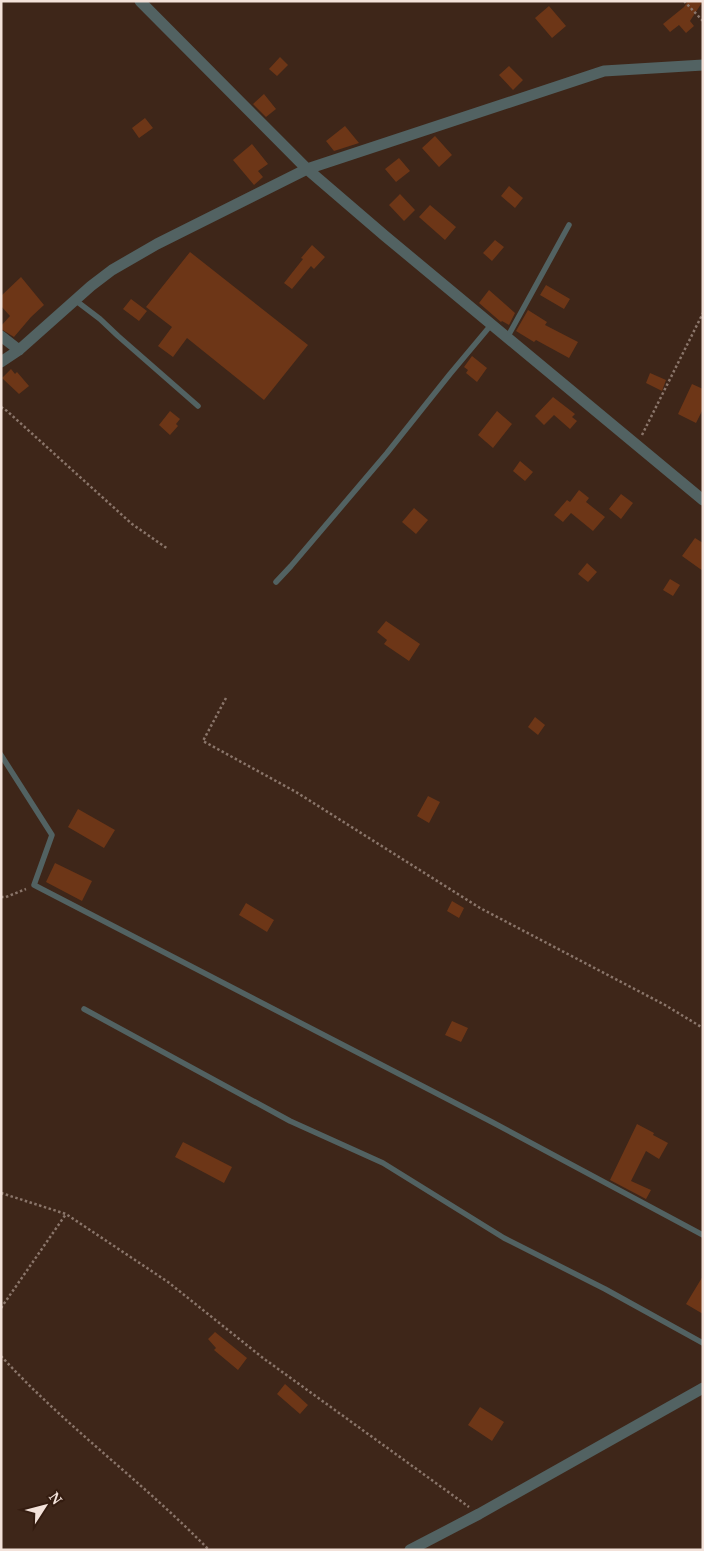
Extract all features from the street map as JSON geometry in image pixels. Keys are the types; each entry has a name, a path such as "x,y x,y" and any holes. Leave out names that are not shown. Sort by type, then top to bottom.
{"street":[{"path":"140,1 307,169 491,325 703,500"},
{"path":"1,362 18,350 112,270 157,244 307,169 604,71 703,65"},
{"path":"1,336 18,350"},
{"path":"410,1550 479,1514 703,1388"}],"lane":[{"path":"507,338 569,225"},
{"path":"75,300 100,319 198,406"},
{"path":"276,582 298,559 388,453 491,325"},
{"path":"1,755 52,835 34,885 490,1121 703,1235"},
{"path":"84,1009 290,1121 383,1163 504,1238 605,1289 703,1343"}],"path":[{"path":"684,1 703,21"},
{"path":"637,446 703,312"},
{"path":"1,407 132,524 168,550"},
{"path":"226,698 203,741 296,792 480,908 665,1005 703,1028"},
{"path":"1,897 6,897 34,885"},
{"path":"1,1194 66,1214 168,1282 263,1358 479,1514"},
{"path":"1,1308 66,1214"},
{"path":"1,1356 29,1386 184,1525 209,1550"}],"building":[{"path":"688,1 703,1 690,21 694,26 686,33 679,25 670,32 663,24 684,7"},
{"path":"549,6 566,26 552,38 535,18"},
{"path":"280,57 288,65 277,76 269,69"},
{"path":"509,66 523,80 513,90 499,75"},
{"path":"264,94 276,109 266,117 253,104"},
{"path":"145,118 153,128 139,138 132,128"},
{"path":"345,126 359,143 334,151 326,141"},
{"path":"435,136 452,155 439,167 422,148"},
{"path":"252,144 268,164 258,171 263,177 254,185 233,160"},
{"path":"399,158 410,171 396,182 385,169"},
{"path":"509,186 523,198 515,208 501,196"},
{"path":"400,194 415,210 404,221 389,205"},
{"path":"430,205 456,227 445,240 419,217"},
{"path":"495,240 504,247 492,261 483,253"},
{"path":"312,245 325,257 314,269 311,266 292,289 284,283"},
{"path":"190,252 308,345 264,400 187,338 173,357 158,346 172,327 146,307"},
{"path":"21,277 44,305 14,337 1,329 1,326 10,316 1,306 1,296"},
{"path":"546,285 570,299 564,309 540,295"},
{"path":"489,290 515,313 509,325 501,322 479,303"},
{"path":"131,299 147,311 139,321 123,309"},
{"path":"528,310 547,322 545,325 578,342 569,358 536,340 534,342 516,331"},
{"path":"472,356 487,368 477,382 466,373 468,370 464,367"},
{"path":"11,369 15,374 17,372 29,386 19,394 2,378"},
{"path":"650,373 666,380 662,391 646,383"},
{"path":"692,384 703,389 703,409 696,423 678,414"},
{"path":"553,397 575,414 572,417 577,421 570,429 554,415 544,425 535,416"},
{"path":"170,411 180,419 176,424 178,426 170,435 159,425"},
{"path":"497,411 512,424 493,448 478,435"},
{"path":"520,461 533,472 525,481 513,471"},
{"path":"579,490 589,498 586,502 605,517 593,531 571,513 563,522 554,515 567,500 570,502"},
{"path":"621,494 633,503 621,519 609,509"},
{"path":"414,508 428,520 416,534 402,522"},
{"path":"695,538 703,543 703,571 682,556"},
{"path":"587,563 597,572 588,582 578,574"},
{"path":"670,579 680,585 673,596 663,590"},
{"path":"386,621 420,644 409,661 384,644 387,640 377,632"},
{"path":"535,717 545,725 538,735 528,727"},
{"path":"428,796 440,802 429,823 417,816"},
{"path":"78,809 115,830 104,848 68,827"},
{"path":"55,863 92,881 82,901 46,882"},
{"path":"452,901 464,908 459,918 447,911"},
{"path":"246,903 274,920 267,932 239,915"},
{"path":"452,1021 468,1028 461,1042 445,1035"},
{"path":"637,1124 668,1143 659,1159 646,1151 631,1181 651,1190 646,1199 610,1180"},
{"path":"183,1142 232,1167 224,1183 175,1157"},
{"path":"703,1276 703,1314 686,1304"},
{"path":"215,1332 247,1358 238,1370 214,1350 216,1348 208,1339"},
{"path":"285,1384 308,1405 300,1414 277,1394"},
{"path":"480,1407 504,1422 492,1441 468,1425"}]}
